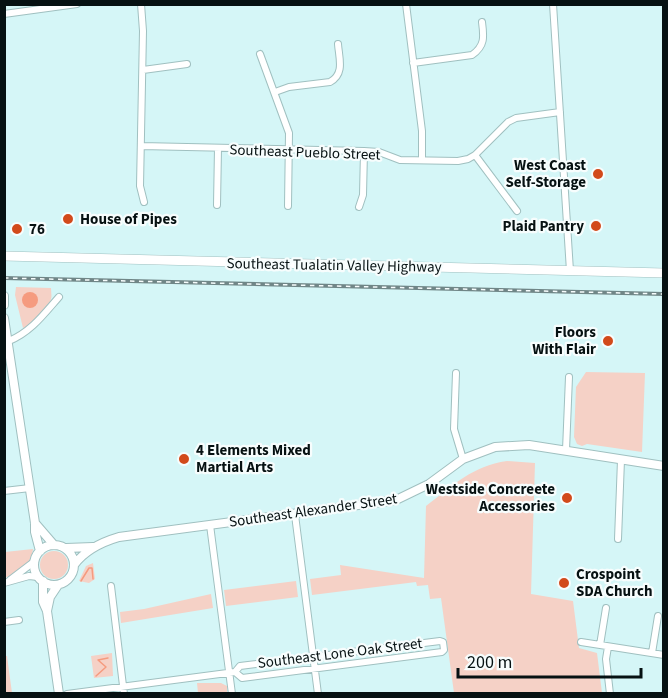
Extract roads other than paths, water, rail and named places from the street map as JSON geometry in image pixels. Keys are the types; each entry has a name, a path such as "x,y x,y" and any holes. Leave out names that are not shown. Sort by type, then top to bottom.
{"main road":[{"name":"Southeast Tualatin Valley Highway","path":"4,256 663,273"}],"street":[{"path":"4,14 77,4"},
{"path":"141,4 143,70 140,186 144,202"},
{"path":"406,4 422,131 422,160"},
{"path":"553,4 570,271"},
{"path":"413,63 472,55 483,43 482,22"},
{"path":"275,92 289,87 330,82 335,79 340,68 338,44"},
{"path":"260,54 287,123 288,206"},
{"path":"143,70 187,64"},
{"path":"517,211 475,155 508,122 516,118 560,112"},
{"name":"Southeast Pueblo Street","path":"141,146 364,151 379,152 400,160 458,161 475,155"},
{"path":"217,205 218,148"},
{"path":"359,207 363,195 364,151"},
{"path":"4,296 4,305"},
{"path":"8,346 30,330 59,297"},
{"path":"4,318 35,532 40,551"},
{"path":"456,373 454,429 463,459"},
{"path":"566,450 569,377"},
{"name":"Southeast Alexander Street","path":"66,548 93,547 119,537 396,500 429,484 463,459 479,452 511,445 566,450 663,466"},
{"path":"618,539 621,459"},
{"path":"4,491 30,488"},
{"path":"295,514 318,693"},
{"path":"35,523 54,545 66,548 72,555 74,565 70,577 58,585 50,597 47,611"},
{"path":"210,525 232,673 232,693"},
{"path":"7,582 35,561 40,551 54,545"},
{"name":"Southeast Alexander Street","path":"74,565 93,547"},
{"path":"35,561 47,611 59,693"},
{"path":"7,582 29,576 58,585"},
{"path":"111,586 123,690"},
{"path":"600,645 606,608"},
{"path":"652,653 658,616"},
{"path":"4,622 20,620"},
{"name":"Southeast Lone Oak Street","path":"67,693 123,690 232,673 240,666 443,642 442,652 242,678 232,673"},
{"path":"581,642 663,655"},
{"path":"608,647 606,659 610,693"}],"waterway":[{"path":"81,581 89,568 92,568 93,579"},
{"path":"96,676 106,667 98,660 108,658"}],"railway":[{"path":"4,278 664,294"}],"place":[{"name":"West Coast Self-Storage","path":"598,174"},
{"name":"House of Pipes","path":"68,219"},
{"name":"Plaid Pantry","path":"596,226"},
{"name":"76","path":"17,229"},
{"name":"Floors With Flair","path":"608,341"},
{"name":"4 Elements Mixed Martial Arts","path":"184,459"},
{"name":"Westside Concreete Accessories","path":"567,498"},
{"name":"Crospoint SDA Church","path":"564,583"}]}
